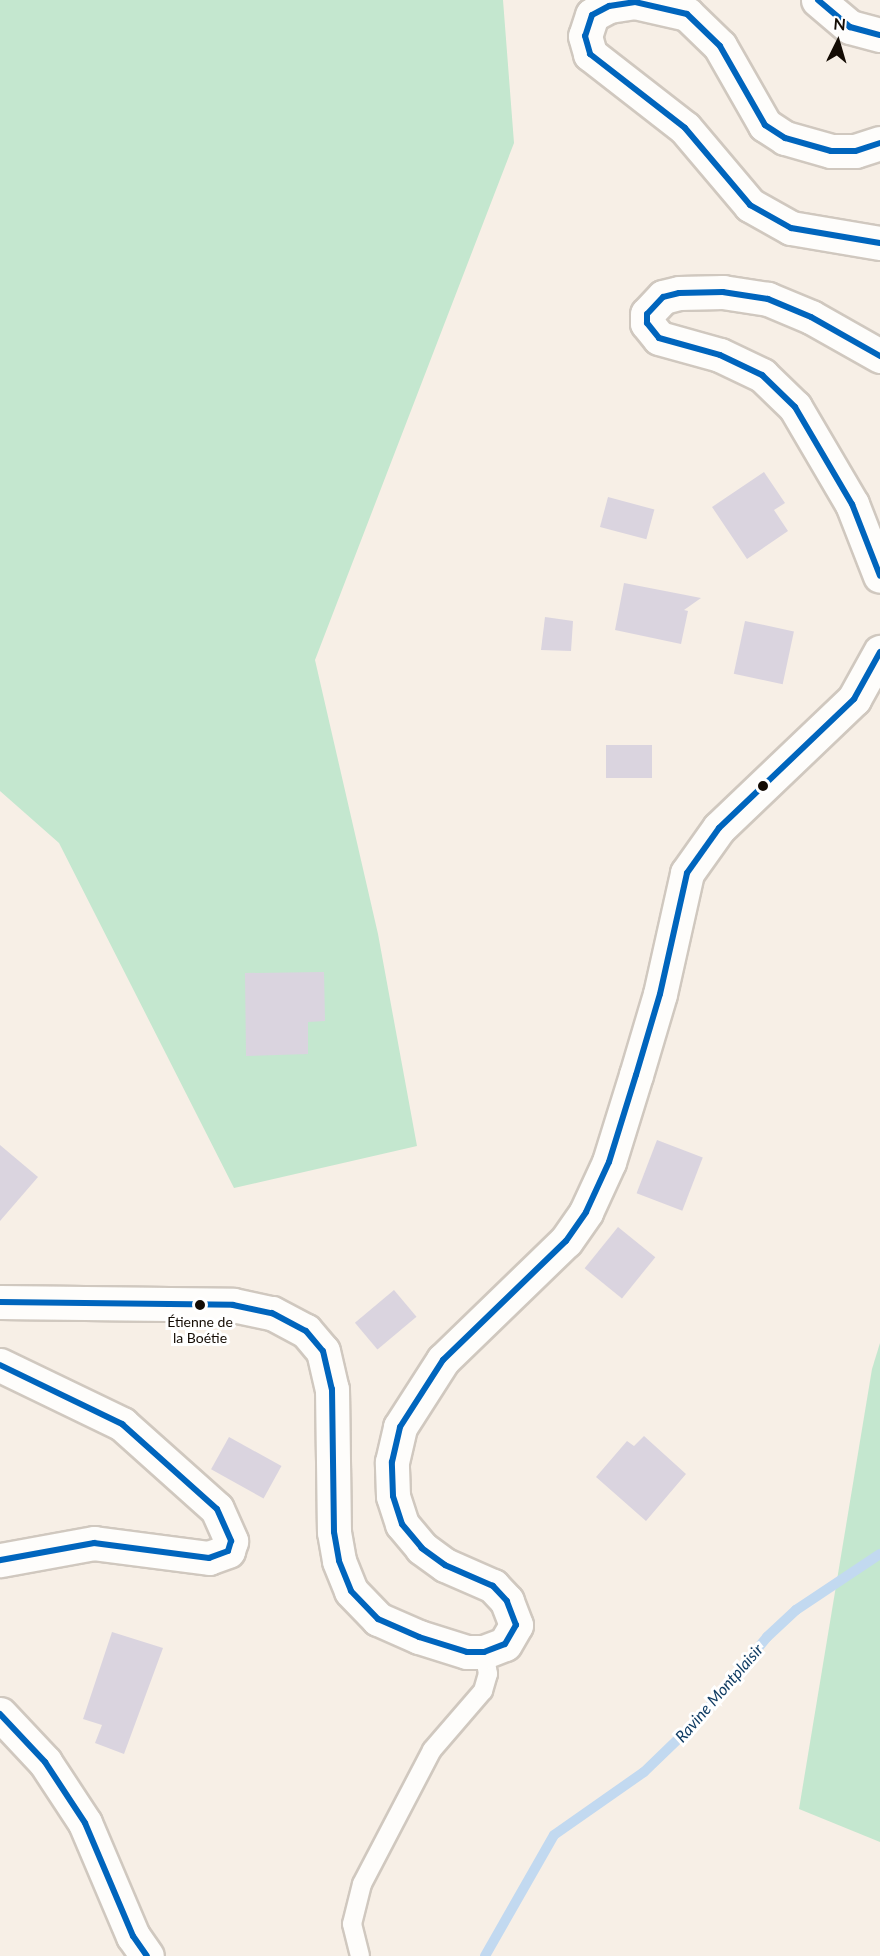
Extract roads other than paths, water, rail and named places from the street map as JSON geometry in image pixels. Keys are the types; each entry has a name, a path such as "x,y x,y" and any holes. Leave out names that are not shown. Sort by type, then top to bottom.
{"main road":[{"path":"818,0 850,27 880,35"},
{"path":"880,143 855,151 831,151 796,143 765,125 720,45 687,14 635,2 609,6 592,15 585,36 590,54 685,128 731,188 750,205 791,228 880,243"},
{"path":"880,356 811,317 768,299 723,292 679,293 663,297 647,314 647,323 659,338 720,355 762,375 795,407 852,504 880,576"},
{"path":"0,1302 233,1305 272,1313 306,1331 323,1351 332,1389 334,1532 339,1561 351,1591 378,1619 419,1637 467,1652 484,1652 505,1644 516,1625 507,1600 493,1586 445,1564 422,1548 402,1524 393,1496 392,1462 400,1427 443,1360 566,1241 586,1212 609,1162 636,1075 660,994 687,873 719,828 854,699 880,652"},
{"path":"0,1365 122,1424 217,1509 231,1541 228,1551 209,1558 94,1543 0,1560"},
{"path":"0,1714 45,1762 85,1823 133,1936 147,1956"}],"lane":[{"path":"360,1956 352,1924 362,1884 432,1750 483,1691 488,1674 484,1652"}],"waterway":[{"name":"Ravine Montplaisir","path":"485,1956 554,1835 644,1772 700,1718 767,1637 796,1610 880,1554"}],"place":[{"name":"Étienne de la Boétie","path":"200,1305"}]}
